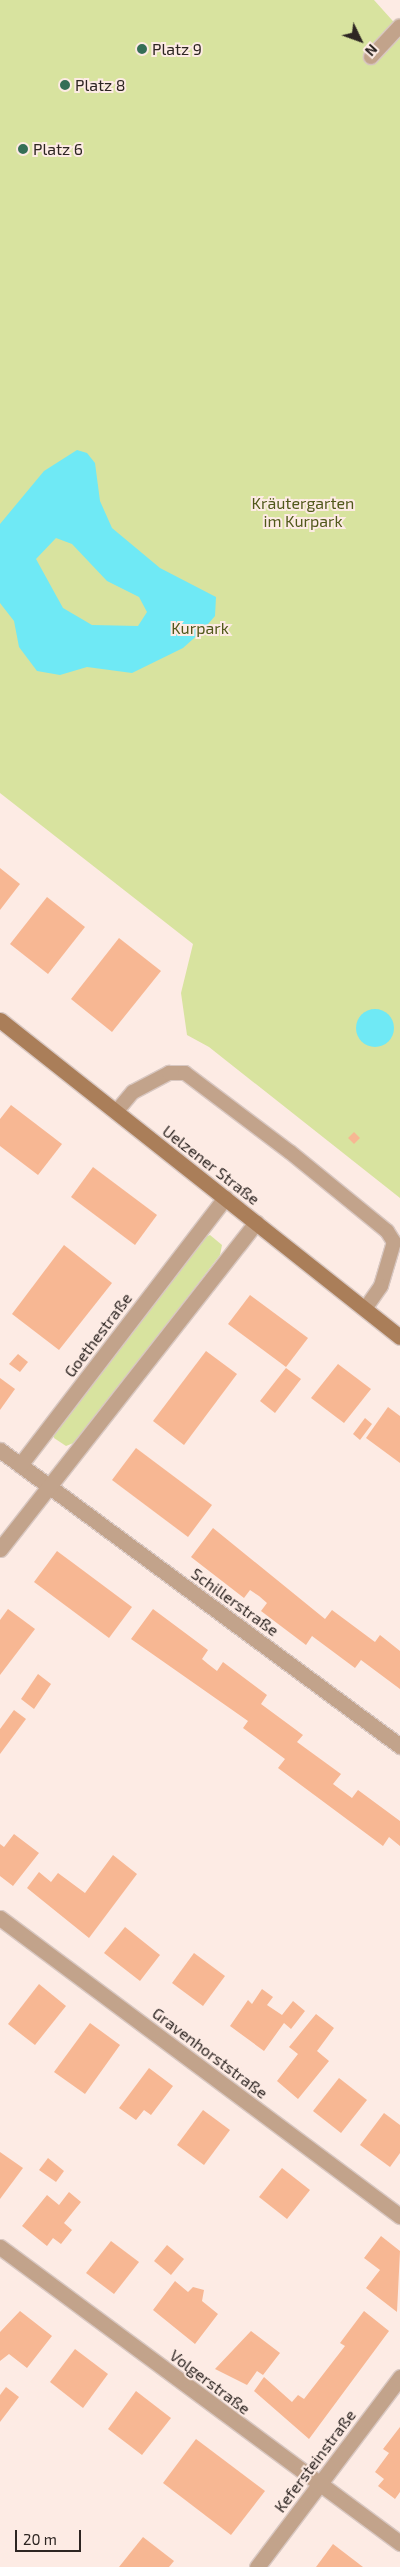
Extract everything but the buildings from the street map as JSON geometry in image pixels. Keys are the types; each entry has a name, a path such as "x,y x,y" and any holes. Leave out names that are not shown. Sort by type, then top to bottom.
{"street":[{"name":"Uelzener Straße","path":"0,1020 400,1337"},
{"name":"Goethestraße","path":"20,1465 225,1198"},
{"path":"0,1550 256,1222"},
{"path":"0,1450 50,1487"},
{"name":"Schillerstraße","path":"50,1487 400,1746"},
{"name":"Gravenhorststraße","path":"0,1918 400,2216"},
{"name":"Volgerstraße","path":"0,2248 400,2544"},
{"name":"Kefersteinstraße","path":"257,2567 400,2377"}],"lane":[{"path":"371,57 400,26"},
{"path":"116,1112 133,1092 169,1073 185,1074 290,1152 387,1231 394,1242 381,1286 365,1310"}],"green space":[{"name":"Kurpark","path":"0,0 374,0 400,29 400,1198 209,1047 187,1035 181,993 193,944 0,793"},
{"path":"210,1235 222,1245 220,1255 76,1442 66,1446 54,1438 53,1431 201,1239"}],"water":[{"path":"77,450 87,453 95,463 100,501 112,528 160,568 216,597 215,616 183,648 132,673 87,667 60,675 37,671 19,647 14,621 0,603 0,524 44,471","holes":["56,538 72,544 107,581 139,597 147,612 138,626 92,625 63,608 36,559"]},
{"path":"375,1009 389,1014 394,1028 389,1042 375,1047 361,1042 356,1028 361,1014"}],"place":[{"name":"Platz 9","path":"142,49"},
{"name":"Platz 8","path":"65,85"},
{"name":"Platz 6","path":"23,149"}],"park label":[{"name":"Kräutergarten im Kurpark","path":"303,512"}]}
